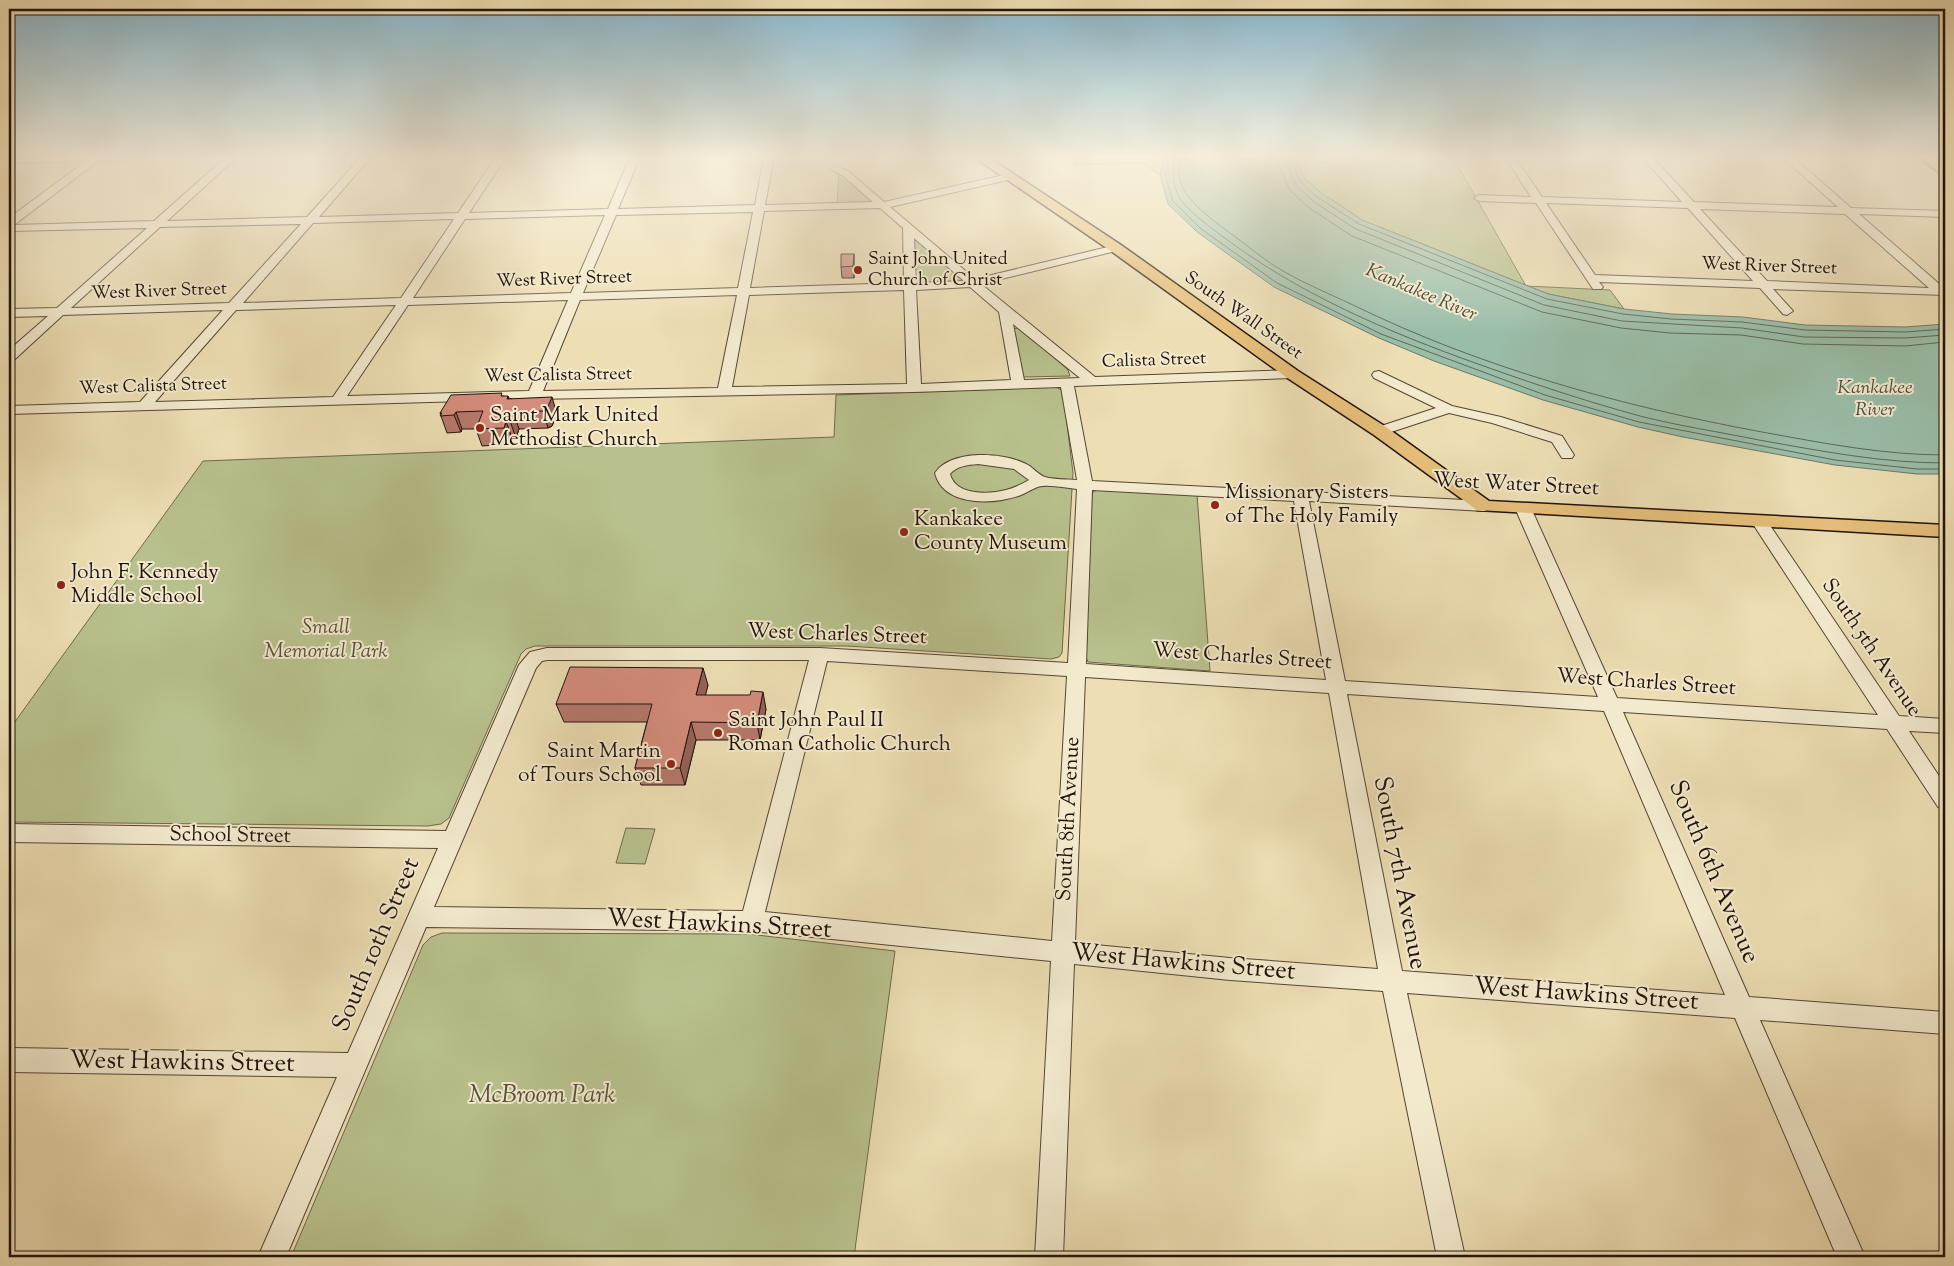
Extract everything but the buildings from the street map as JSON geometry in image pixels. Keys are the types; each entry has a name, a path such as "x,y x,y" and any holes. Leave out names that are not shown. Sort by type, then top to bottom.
{"main road":[{"name":"South Wall Street","path":"1067,216 1116,248 1292,374 1380,431 1484,506"},
{"name":"West Water Street","path":"1484,506 1945,531"}],"street":[{"path":"9,357 167,216"},
{"path":"144,406 313,216"},
{"path":"9,228 459,216"},
{"path":"338,400 462,216"},
{"path":"534,395 610,216"},
{"path":"724,392 757,216"},
{"path":"896,216 1005,311 1093,382"},
{"path":"1551,216 1599,289"},
{"path":"1701,216 1788,311"},
{"path":"1855,216 1943,292"},
{"path":"908,226 914,388"},
{"name":"West River Street","path":"9,313 910,287 974,283 1116,248"},
{"name":"West River Street","path":"1592,278 1943,292"},
{"path":"1005,311 1018,384"},
{"name":"Calista Street","path":"1018,384 1292,374"},
{"path":"1379,375 1448,409 1496,420 1557,439 1567,455"},
{"name":"South 8th Avenue","path":"1049,1257 1085,485 1068,383"},
{"name":"West Calista Street","path":"9,410 338,400 914,388 1018,384"},
{"path":"1380,431 1448,409"},
{"path":"997,461 1021,467 1039,481 1005,495 964,494 948,487 942,473 949,465 955,462 997,461"},
{"name":"West Water Street","path":"1039,481 1484,506"},
{"name":"South 7th Avenue","path":"1301,497 1392,980 1451,1257"},
{"name":"South 6th Avenue","path":"1523,508 1611,704 1740,1006 1851,1257"},
{"name":"South 5th Avenue","path":"1759,521 1945,801"},
{"name":"West Charles Street","path":"536,656 547,654 820,654 1945,726"},
{"path":"752,921 820,654"},
{"name":"South 10th Street","path":"272,1257 528,665 536,656"},
{"name":"School Street","path":"9,833 452,840"},
{"name":"West Hawkins Street","path":"420,917 752,921 1230,969 1740,1006 1945,1023"},
{"name":"West Hawkins Street","path":"9,1060 354,1065"}],"green space":[{"path":"1356,216 1486,216 1525,285"},
{"path":"914,240 919,241 963,282 914,283"},
{"path":"1528,286 1610,290 1624,309 1548,294"},
{"path":"1013,329 1023,330 1068,370 1070,376 1023,377"},
{"name":"Small Memorial Park","path":"1056,387 1063,391 1073,473 1062,653 1059,657 1051,659 847,646 535,646 526,649 521,654 449,818 441,824 428,826 9,822 9,730 203,461 834,437 836,395"},
{"path":"1098,489 1197,494 1210,671 1088,662 1086,657 1092,493"},
{"path":"626,828 655,829 645,864 616,863"},
{"name":"McBroom Park","path":"442,933 748,934 895,951 854,1257 291,1257 423,945 431,937"}],"water":[{"name":"Kankakee River","path":"1181,216 1356,216 1548,294 1624,309 1672,314 1743,317 1805,325 1905,327 1945,324 1945,474 1917,474 1835,465 1638,427 1543,400 1434,361 1379,338 1274,287 1197,232"}],"place":[{"name":"Saint John United Church of Christ","path":"858,270"},
{"name":"Saint Mark United Methodist Church","path":"480,428"},
{"name":"Missionary Sisters of The Holy Family","path":"1215,505"},
{"name":"Kankakee County Museum","path":"904,532"},
{"name":"John F. Kennedy Middle School","path":"61,585"},
{"name":"Saint John Paul II Roman Catholic Church","path":"718,733"},
{"name":"Saint Martin of Tours School","path":"671,764"}]}
